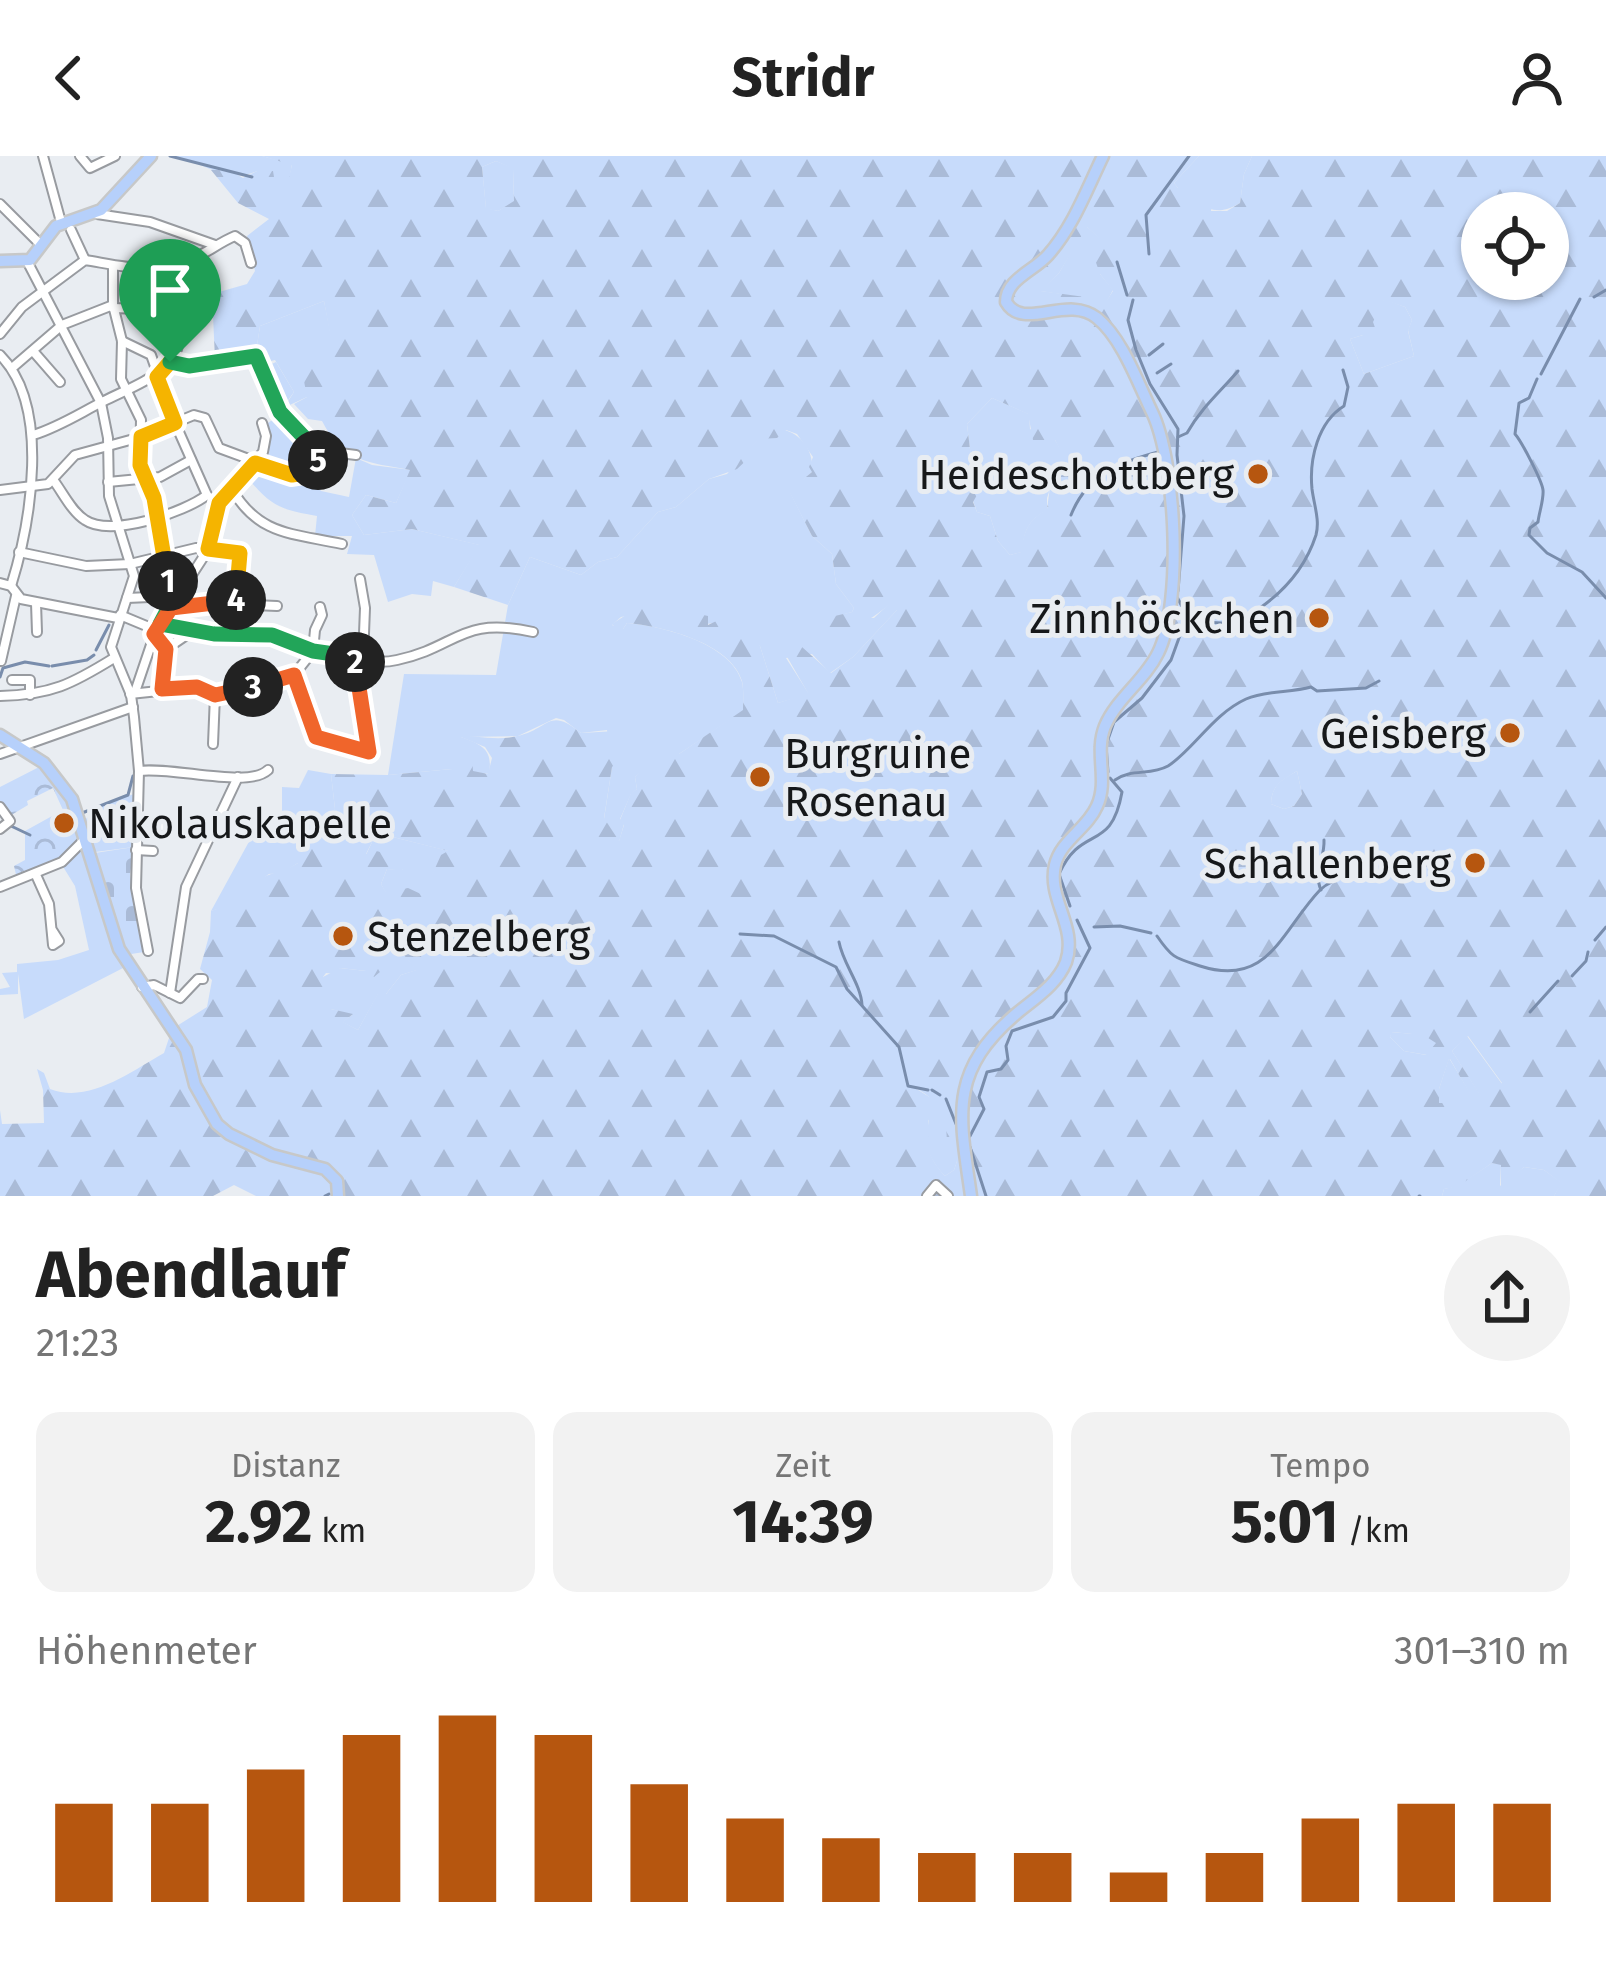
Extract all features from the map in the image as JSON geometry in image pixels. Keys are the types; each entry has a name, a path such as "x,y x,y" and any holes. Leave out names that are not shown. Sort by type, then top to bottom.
{"main road":[{"path":"0,261 27,261 66,226 95,213 151,156"},
{"path":"970,1196 960,1129 968,1081 992,1038 1052,984 1064,966 1069,936 1054,889 1055,864 1063,847 1097,808 1102,789 1100,742 1106,723 1152,664 1171,615 1166,455 1156,421 1125,361 1107,328 1089,313 1068,308 1019,315 1006,302 1011,284 1056,245 1103,156"},
{"path":"0,735 21,745 63,784 76,807 119,949 188,1055 198,1090 220,1128 272,1155 325,1169 337,1181 338,1196"}],"street":[{"path":"43,156 66,226 85,260"},
{"path":"80,156 90,168 115,156 134,176"},
{"path":"0,203 42,246"},
{"path":"95,213 150,222 216,245"},
{"path":"0,334 42,291 85,260 167,267 232,237 240,238 251,263"},
{"path":"27,261 101,403 108,445 107,482 134,580 111,642 132,693 140,771 136,888 148,951"},
{"path":"113,266 124,392 141,420 140,465 148,479 174,590 171,608 157,629 132,693"},
{"path":"12,368 62,325 113,306 173,313 180,331 170,362 157,377 33,435"},
{"path":"54,481 82,519 95,524 117,526 158,518 180,512 207,495 148,352 122,341"},
{"path":"33,350 60,382"},
{"path":"0,355 12,368 28,402 33,435 19,552 5,584 16,596 157,629 272,635 313,651 383,663 402,660 476,628 508,626 533,632"},
{"path":"170,362 189,366 256,356 280,412 316,450 356,455"},
{"path":"0,490 54,481 75,455 201,415 219,448 255,463 303,475 316,465 316,450"},
{"path":"127,598 150,598 174,590 208,549 219,503 265,448 262,423"},
{"path":"107,482 169,474 190,460"},
{"path":"231,488 248,514 270,530 342,544"},
{"path":"19,552 79,565 130,564 208,549 240,553 235,605"},
{"path":"294,675 316,737 369,752 359,658 365,608 360,579"},
{"path":"1,661 16,596"},
{"path":"36,603 37,632"},
{"path":"171,608 214,603 277,606"},
{"path":"132,693 197,687 215,695 294,675 313,651 320,608"},
{"path":"157,629 166,649 162,689"},
{"path":"166,649 191,632"},
{"path":"0,696 30,695 75,683 114,658"},
{"path":"12,680 29,680 30,695"},
{"path":"213,744 215,695"},
{"path":"0,754 133,707"},
{"path":"140,771 260,777 268,770"},
{"path":"170,993 186,887 238,777"},
{"path":"0,807 10,821 0,829"},
{"path":"223,814 237,828 259,821"},
{"path":"136,818 179,831"},
{"path":"0,887 62,862 86,838"},
{"path":"136,850 153,851"},
{"path":"36,875 48,899 52,930"},
{"path":"142,987 154,985 181,998 203,979"},
{"path":"926,1196 936,1185 948,1196"}],"green space":[{"path":"173,156 262,156 292,164 284,210 279,214 257,171 225,174"},
{"path":"262,156 1102,156 1048,251 1009,283 1010,313 1082,312 1106,331 1161,443 1170,600 1154,656 1106,717 1092,810 1052,865 1067,951 1055,977 987,1039 957,1122 968,1196 256,1196 234,1185 213,1196 0,1196 0,1110 2,1124 44,1123 37,1069 44,1073 50,1089 79,1092 109,1084 164,1053 172,1029 207,1007 212,980 200,969 211,911 263,877 298,863 293,846 316,836 320,818 335,809 331,774 452,769 462,755 472,758 473,771 488,774 492,758 485,747 456,735 510,737 555,720 581,733 616,731 625,753 612,767 604,818 619,841 624,825 620,820 637,789 635,777 663,744 679,754 743,710 743,692 735,668 710,647 676,633 627,623 623,629 628,640 612,624 640,606 668,616 677,606 689,610 692,622 699,614 708,616 708,625 729,615 742,617 760,646 778,703 808,693 786,655 802,647 831,673 853,657 897,610 891,603 856,626 816,634 813,621 854,608 836,584 832,554 812,536 789,491 812,472 813,457 797,434 786,430 777,438 759,439 749,450 752,455 737,469 709,479 676,507 658,512 617,557 598,562 581,575 530,557 508,605 454,587 479,545 412,529 364,535 352,515 366,495 396,503 410,470 348,453 322,421 308,419 294,404 307,397 301,365 333,351 324,301 260,326 256,352 215,359 212,294 247,284 255,271 247,236 269,219 238,203 211,170 229,170 243,178 257,171 273,171 280,213 292,165","holes":["496,161 513,169 514,201 498,211 486,208 482,167","992,398 1028,414 1033,440 1055,440 1061,452 1043,468 1050,487 1047,509 1028,527 1021,552 1010,555 998,541 990,516 977,512 973,502 989,474 987,463 972,466 967,424","393,837 448,851 441,855 423,895 408,888 386,892 381,884 387,869 403,871 398,856 376,851 366,854 373,840","376,947 399,949 416,970 401,975 386,994 378,993 358,1030 343,1022 353,1014 331,1009 335,990 323,977 340,968 366,971 374,977 387,966","915,1088 932,1099 945,1122 945,1151 957,1161 945,1176 929,1151 928,1109 912,1091"]},
{"path":"1106,156 1199,156 1174,183 1178,188 1205,183 1213,198 1211,211 1227,211 1240,203 1252,156 1606,156 1606,1196 1554,1196 1561,1183 1544,1170 1524,1167 1501,1188 1501,1165 1492,1163 1457,1187 1444,1189 1442,1196 973,1196 963,1140 970,1086 996,1040 1069,960 1058,891 1060,856 1094,819 1109,722 1142,682 1173,613 1166,443 1101,317 1012,307 1009,292 1040,267","holes":["1087,227 1101,240 1093,254 1113,291 1107,300 1041,291 1059,273","1384,300 1405,307 1412,320 1408,330 1414,356 1364,374 1350,339 1363,335 1379,339 1373,322","1297,771 1302,794 1294,806 1284,809 1271,804 1275,788","1392,1032 1412,1034 1436,1043 1426,1055 1404,1051 1390,1037","1468,1036 1502,1083 1481,1096 1452,1051","1450,1059 1475,1103 1439,1103"]},
{"path":"1199,156 1252,156 1240,203 1214,210 1178,188 1174,183"},
{"path":"496,161 513,168 514,202 498,211 486,209 482,167"},
{"path":"1086,226 1102,240 1100,274 1113,290 1107,301 1040,291 1059,273"},
{"path":"1384,299 1405,307 1412,320 1408,331 1414,356 1364,374 1350,339 1363,335"},
{"path":"324,301 334,351 307,397 281,409 279,404 287,403 294,392 275,360 263,363 256,352 260,326"},
{"path":"276,362 294,392 286,403 279,404 265,367"},
{"path":"992,398 1029,414 1030,429 1055,440 1062,452 1047,510 1028,527 1022,552 1010,555 998,541 990,516 977,512 973,501 989,473 987,463 972,467 967,424"},
{"path":"281,414 315,454 310,476 321,491 349,497 356,458 411,470 396,503 366,495 352,515 364,535 412,529 480,545 454,587 433,581 431,596 412,594 388,602 374,555 347,554 352,536 315,536 317,516 276,505 262,494 246,476 268,448 265,425"},
{"path":"785,430 802,441 812,465 812,472 790,492 812,536 832,554 836,584 854,608 834,617 874,618 891,602 898,609 853,657 830,673 812,654 786,658 809,694 778,703 760,646 714,623 621,617 612,625 658,628 694,639 724,657 742,682 743,711 635,777 637,789 620,819 624,824 619,842 604,819 612,767 607,730 581,733 556,718 518,736 461,737 485,750 489,774 452,769 388,775 404,674 496,675 508,605 530,557 581,575 598,562 617,557 658,512 676,507 709,479 727,474 759,438"},
{"path":"43,765 63,789 80,837 60,860 25,876 23,871 17,879 14,866 25,860 25,831 63,810 53,788 8,817 0,802 0,787"},
{"path":"308,770 331,774 335,809 298,863 282,873 269,874 225,907 211,911 251,838 276,834 274,817 282,816 282,787 299,788"},
{"path":"1297,771 1302,794 1294,806 1284,809 1271,804 1278,784"},
{"path":"134,794 134,847 95,852 85,820 98,806"},
{"path":"393,837 449,851 441,856 424,895 386,893 381,884 387,869 403,870 366,855 373,840"},
{"path":"81,844 125,967 24,1019 18,974 18,994 0,995 0,989 10,987 2,973 17,972 17,964 58,960 89,950 75,886 62,865"},
{"path":"134,847 130,875 144,952 125,955 95,853"},
{"path":"376,947 399,949 417,970 401,975 386,994 378,994 358,1030 342,1022 352,1015 331,1009 323,977 340,968 366,971 377,954"},
{"path":"1391,1032 1425,1035 1437,1043 1427,1055 1404,1051 1390,1037"},
{"path":"1467,1036 1502,1084 1481,1097 1452,1051"},
{"path":"1449,1058 1476,1103 1439,1103"},
{"path":"911,1090 939,1103 949,1132 957,1161 945,1176 929,1151 929,1121"},
{"path":"1492,1163 1501,1164 1500,1186 1524,1167 1544,1170 1562,1183 1554,1196 1442,1196 1444,1189"}],"waterway":[{"path":"170,156 252,177"},
{"path":"1149,254 1146,215 1189,156"},
{"path":"1117,262 1127,295"},
{"path":"1594,297 1606,290"},
{"path":"1541,374 1580,299"},
{"path":"1133,300 1128,320 1136,350 1178,429 1184,516 1178,591"},
{"path":"1149,355 1163,344"},
{"path":"1157,373 1171,364"},
{"path":"1187,621 1238,624 1279,593 1301,567 1317,529 1311,477 1314,454 1322,431 1344,406 1348,387 1343,370"},
{"path":"1178,437 1187,433 1238,371"},
{"path":"1537,379 1529,398 1519,403 1515,434 1543,490 1538,522 1529,535 1547,553 1582,572 1606,598"},
{"path":"1071,515 1086,489 1107,471 1162,451"},
{"path":"1108,772 1106,745 1114,722 1142,698 1171,660 1187,616 1177,597"},
{"path":"96,650 109,625"},
{"path":"52,666 94,655"},
{"path":"0,677 3,668 25,662 49,666"},
{"path":"1115,780 1168,766 1223,714 1246,699 1311,687 1317,691 1366,688 1379,681"},
{"path":"82,813 128,795 133,776"},
{"path":"1070,906 1059,874 1077,848 1111,824 1122,792 1110,778"},
{"path":"7,828 30,835"},
{"path":"1321,890 1318,877 1324,840"},
{"path":"1157,936 1185,961 1223,971 1242,969 1271,952 1320,890 1369,866"},
{"path":"970,1136 984,1109 979,1097 987,1072 1001,1069 1008,1060 1006,1046 1012,1031 1053,1017 1066,1001 1090,948 1077,920"},
{"path":"1094,927 1120,926 1151,933"},
{"path":"1595,940 1606,927"},
{"path":"740,934 774,936 836,967 847,989 899,1047 908,1086 928,1090"},
{"path":"839,942 862,1005"},
{"path":"1572,976 1588,952"},
{"path":"1530,1012 1558,981"},
{"path":"932,1090 940,1095"},
{"path":"946,1099 956,1124"},
{"path":"970,1147 986,1196"},
{"path":"325,1196 329,1194"}],"place":[{"name":"Heideschottberg","path":"1258,474"},
{"name":"Zinnhöckchen","path":"1319,618"},
{"name":"Geisberg","path":"1510,733"},
{"name":"Burgruine Rosenau","path":"760,777"},
{"name":"Nikolauskapelle","path":"64,823"},
{"name":"Schallenberg","path":"1475,863"},
{"name":"Stenzelberg","path":"343,936"}],"route":[{"path":"170,362 157,377 175,423 141,437 139,458 154,498 166,577 176,594 160,624 169,627 185,629 191,632 272,635 313,651 355,657 369,752 316,737 294,675 215,695 197,687 162,689 166,649 154,634 171,608 235,605 240,553 208,549 223,496 255,463 300,476 311,472 318,459 316,450 280,412 256,356 189,366 170,362"}]}
